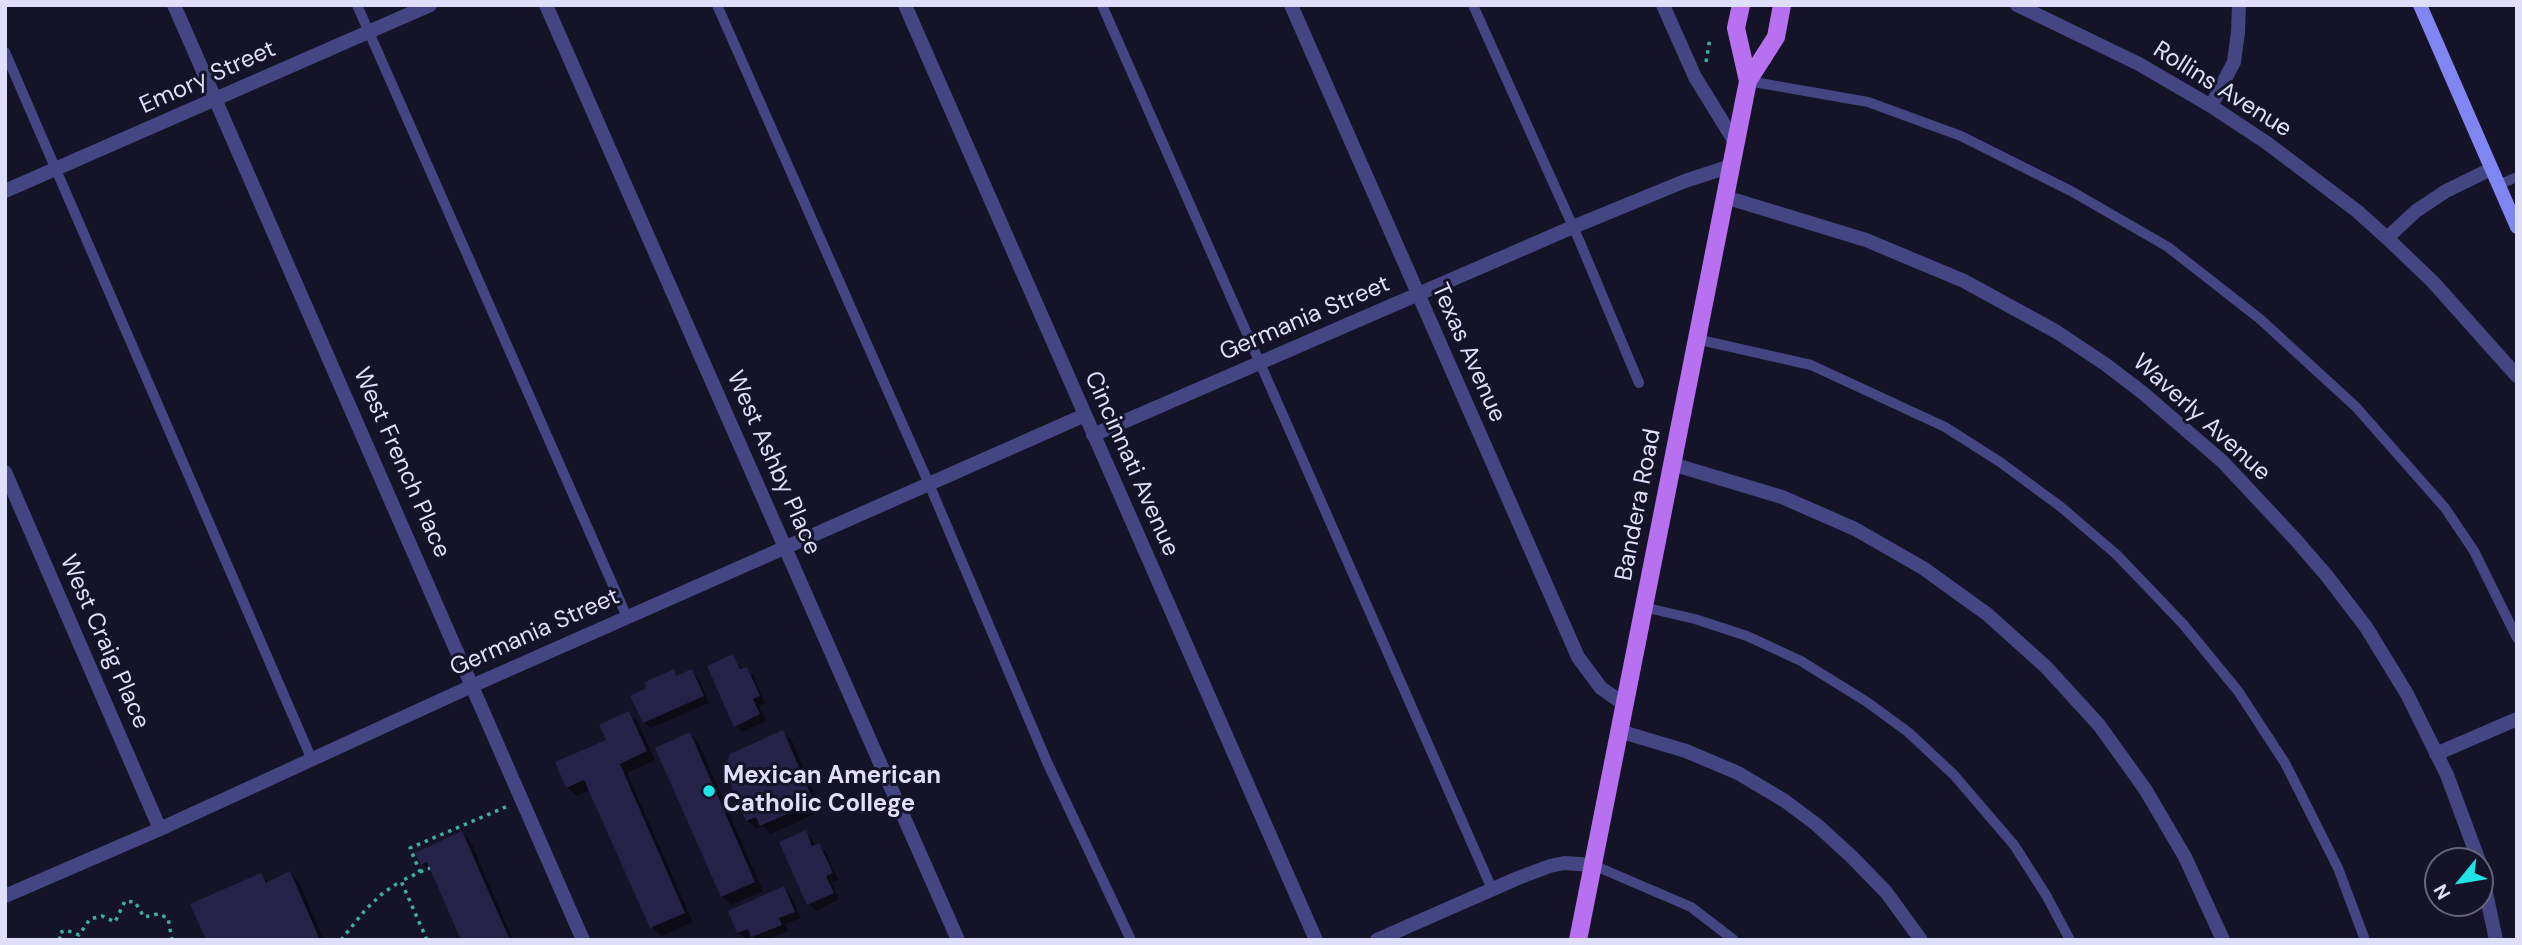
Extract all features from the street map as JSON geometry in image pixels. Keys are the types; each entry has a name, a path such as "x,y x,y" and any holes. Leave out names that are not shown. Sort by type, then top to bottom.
{"main road":[{"name":"Bandera Road","path":"1741,5 1736,28 1748,80"},
{"name":"Bandera Road","path":"1578,940 1748,80 1776,37 1782,5"},
{"path":"2420,5 2517,227"}],"street":[{"name":"West French Place","path":"174,5 474,685 583,940"},
{"name":"Emory Street","path":"5,191 430,5"},
{"name":"West Ashby Place","path":"546,5 958,940"},
{"name":"Cincinnati Avenue","path":"905,5 1316,940"},
{"name":"Texas Avenue","path":"1291,5 1578,657 1601,688 1624,704"},
{"path":"1663,5 1695,77 1735,142"},
{"name":"Rollins Avenue","path":"2017,5 2138,64 2211,106 2267,143 2357,211 2387,238 2433,282 2517,376"},
{"path":"2211,106 2234,62 2239,5"},
{"name":"Germania Street","path":"1093,435 1573,227 1685,181 1731,166"},
{"path":"2387,238 2416,211 2446,191 2491,169"},
{"name":"Waverly Avenue","path":"1725,197 1866,240 1964,281 2056,332 2143,393 2223,462 2327,576 2366,627 2407,694 2447,775 2473,847"},
{"name":"Germania Street","path":"5,896 1084,415"},
{"path":"1672,464 1782,497 1854,529 1923,568 1987,614 2046,667 2099,725 2146,789 2185,857 2222,940"},
{"name":"West Craig Place","path":"5,472 160,829"},
{"path":"2436,754 2517,719"},
{"path":"1619,732 1686,751 1738,773 1785,801 1817,825 1852,857 1885,892 1921,940"},
{"path":"1377,940 1550,866 1564,863 1592,865"},
{"name":"Waverly Avenue","path":"2491,917 2496,940"}],"lane":[{"path":"357,5 627,617"},
{"path":"717,5 929,484 1047,762 1131,940"},
{"path":"1102,5 1492,889"},
{"path":"1473,5 1573,227 1639,383"},
{"path":"5,52 312,760"},
{"path":"1748,80 1868,102 1961,136 2071,191 2168,247 2260,319 2356,407 2445,508 2474,551 2517,638"},
{"path":"2498,185 2517,177"},
{"path":"1696,339 1811,365 1945,427 2051,499 2117,555 2183,624 2238,691 2285,763 2338,868 2365,940"},
{"path":"1643,607 1747,636 1801,661 1867,702 1908,732 1954,775 2014,845 2046,895 2070,940"},
{"path":"1592,865 1691,907 1734,940"}],"path":[{"path":"1705,71 1710,38"},
{"path":"420,872 410,848 524,800"},
{"path":"341,940 383,893 401,881 430,868"},
{"path":"401,881 427,940"},
{"path":"60,940 59,933 66,930 79,935 90,919 102,916 114,922 125,901 135,902 144,917 158,914 168,918 172,940"},
{"path":"348,932 348,940"}],"building":[{"path":"733,654 740,669 747,667 760,696 753,699 760,714 734,727 707,666"},
{"path":"674,669 676,676 692,669 704,696 643,723 630,696 646,688 645,682"},
{"path":"629,711 647,751 620,764 685,913 650,928 584,780 566,788 555,762 606,740 599,725"},
{"path":"783,730 814,802 760,826 756,817 746,821 724,769 730,754"},
{"path":"690,732 755,882 721,897 655,748"},
{"path":"806,830 812,846 819,843 833,873 826,876 834,893 807,905 779,842"},
{"path":"462,831 510,940 461,940 427,862 421,865 415,853"},
{"path":"290,871 320,940 206,940 190,904 261,873 266,883"},
{"path":"784,886 795,912 779,918 782,925 751,937 748,929 737,933 728,911"}],"place":[{"name":"Mexican American Catholic College","path":"709,791"}]}
